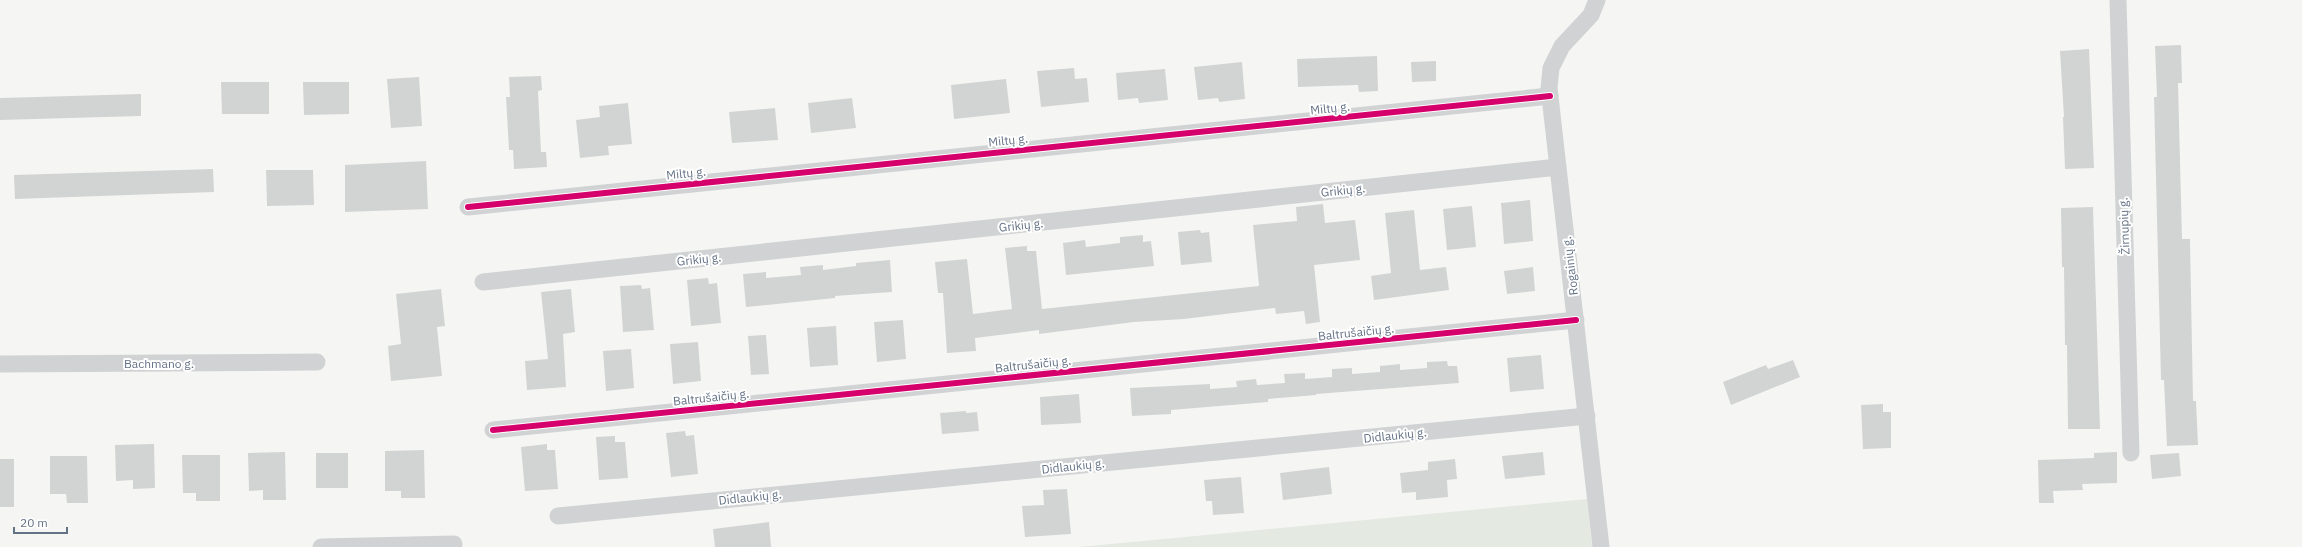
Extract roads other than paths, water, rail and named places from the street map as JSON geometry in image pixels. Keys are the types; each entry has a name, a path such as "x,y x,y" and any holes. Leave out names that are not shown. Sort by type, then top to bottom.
{"street":[{"name":"Rogainių g.","path":"1597,0 1591,15 1562,46 1551,68 1550,96 1601,547"},
{"name":"Žirnupių g.","path":"2118,0 2131,453"},
{"name":"Miltų g.","path":"468,207 1550,96"},
{"name":"Grikių g.","path":"483,282 1558,167"},
{"name":"Baltrušaičių g.","path":"493,430 1576,320"},
{"name":"Bachmano g.","path":"0,364 317,362"},
{"name":"Didlaukių g.","path":"558,516 1587,416"},
{"path":"321,547 454,544 453,547"}]}
